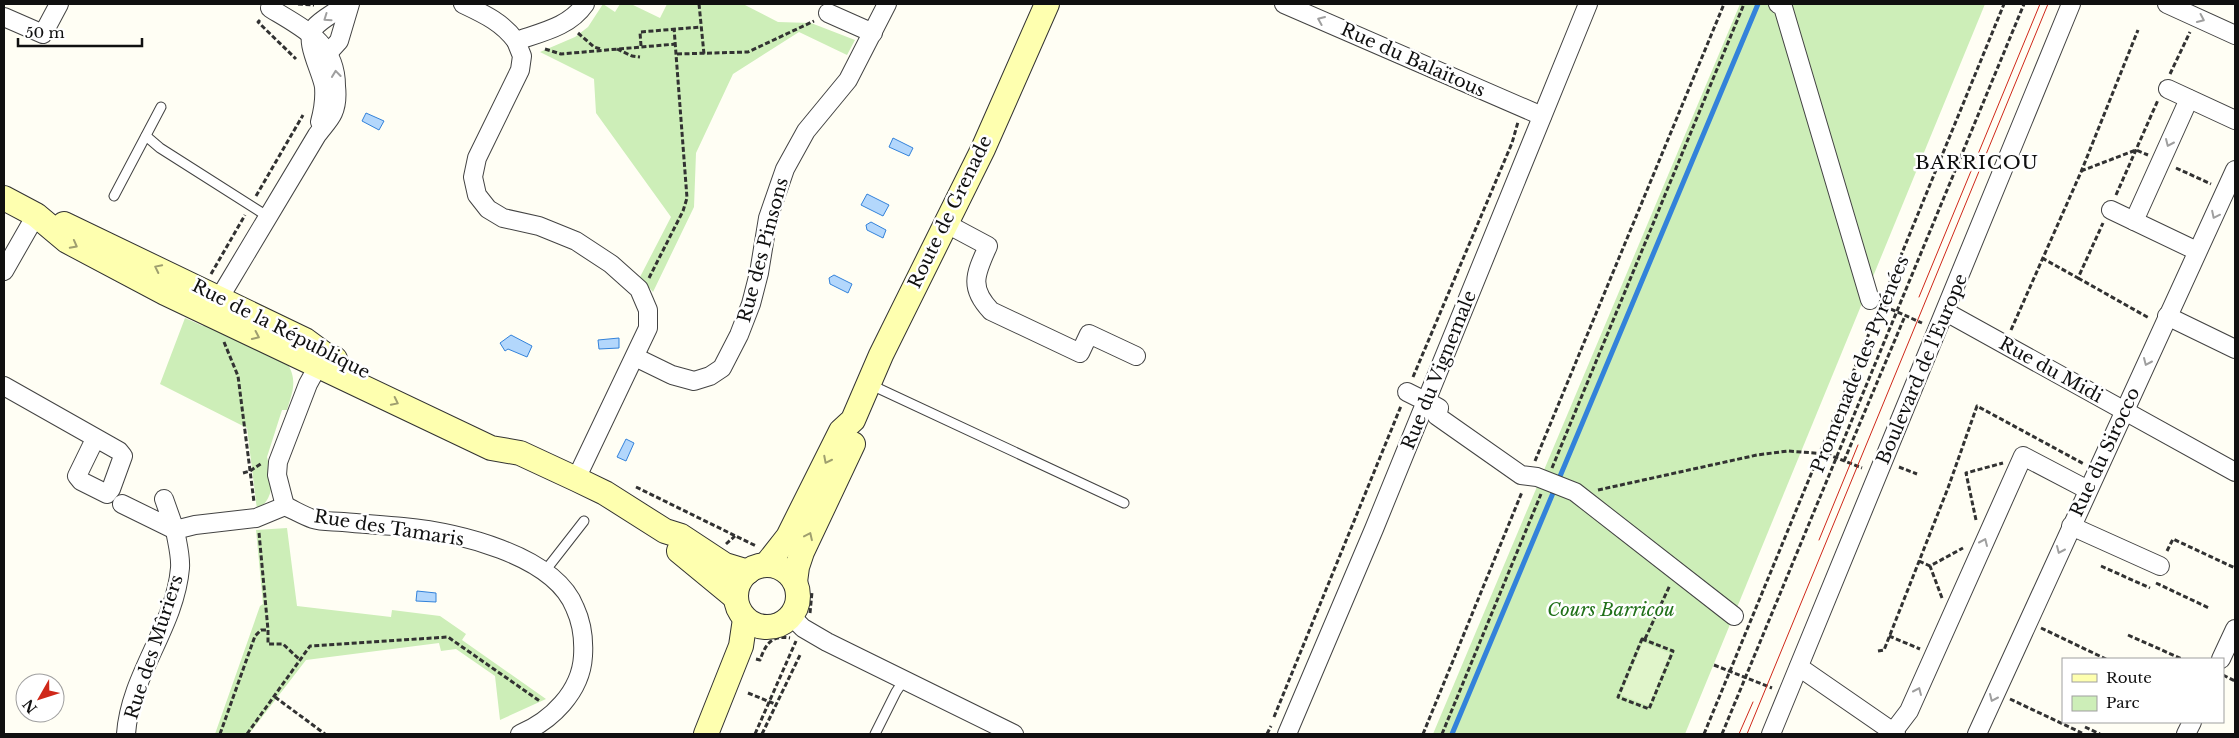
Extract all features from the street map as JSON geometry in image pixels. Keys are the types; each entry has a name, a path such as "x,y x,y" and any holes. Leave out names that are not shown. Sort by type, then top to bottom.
{"main road":[{"name":"Route de Grenade","path":"758,562 788,537 841,431 853,420 945,223 983,149 1047,4"},
{"name":"Rue de la République","path":"4,198 36,215 67,242 216,306 305,340 319,365 389,380 500,434 520,453 605,493 665,531 681,536 726,565 758,562"},
{"name":"Route de Grenade","path":"795,582 802,552 854,440 853,420"},
{"name":"Rue de la République","path":"665,531 674,547 736,598"},
{"path":"721,734 759,642 782,622 798,602 795,582 783,570 758,562 739,583 736,598 737,606 745,619 761,627 782,622"},
{"path":"706,734 741,646 745,619"}],"street":[{"path":"4,17 43,34 59,4"},
{"path":"311,34 314,27 345,4"},
{"path":"320,53 339,41 350,4"},
{"path":"462,4 495,19 509,31 522,56 520,70 478,158 474,177 478,195 488,209 502,218 539,226 576,241 611,264 639,289 648,310 648,328 576,479"},
{"path":"516,42 563,25 580,12 585,4"},
{"name":"Rue des Pinsons","path":"635,357 672,375 694,381 710,376 722,368 739,335 751,304 768,218 785,169 806,131 848,80 887,4"},
{"name":"Rue du Balaïtous","path":"1284,4 1542,116"},
{"name":"Rue du Vignemale","path":"1286,734 1374,528 1588,4"},
{"path":"1778,4 1783,7 1878,300"},
{"name":"Boulevard de l'Europe","path":"1771,734 2071,4"},
{"path":"2167,4 2235,35"},
{"path":"266,9 311,34 320,53"},
{"path":"216,306 317,135 333,114 336,98 334,63 266,9"},
{"path":"828,13 873,33"},
{"path":"2165,88 2235,120"},
{"path":"2134,221 2189,99"},
{"name":"Rue du Sirocco","path":"1977,734 2124,411 2160,318 2197,251 2235,170"},
{"path":"2110,209 2197,251"},
{"path":"4,271 36,215"},
{"path":"945,223 988,246 978,269 975,286 982,302 991,311 1080,353 1089,334 1136,356"},
{"name":"Rue du Midi","path":"1946,312 2235,472"},
{"path":"2160,318 2235,349"},
{"path":"122,504 175,530 195,524 256,518 285,506 277,475 278,462 308,384 319,365"},
{"path":"4,386 95,439"},
{"path":"1418,397 1440,408 1437,416 1521,476 1548,481 1574,492 1734,616"},
{"path":"1799,666 1895,733 1909,711 2023,456 2088,490"},
{"name":"Rue des Mûriers","path":"126,734 131,706 140,679 168,616 178,580 180,566 175,530 164,499"},
{"name":"Rue des Tamaris","path":"285,506 312,519 405,527 444,534 514,555 545,571 563,589 575,606 582,628 582,668 566,700 556,712 533,729 520,734"},
{"path":"2071,526 2157,574"},
{"path":"782,622 809,632 1014,734"},
{"path":"2221,658 2235,629"}],"lane":[{"path":"114,196 161,107"},
{"path":"146,136 160,148 268,216"},
{"path":"869,384 1124,503"},
{"path":"545,571 584,521"},
{"path":"875,734 904,680"}],"path":[{"path":"298,4 312,6 319,4"},
{"path":"699,4 704,54"},
{"path":"1423,734 1724,4"},
{"path":"1442,734 1744,4"},
{"path":"1704,734 1820,453 1878,300 2004,4"},
{"name":"Promenade des Pyrénées","path":"1722,734 2024,4"},
{"path":"266,9 258,22 283,44 295,57 299,65"},
{"path":"677,54 748,52 805,26 828,13"},
{"path":"641,46 640,32 701,27"},
{"path":"646,284 683,211 687,198 674,28"},
{"path":"2078,278 2192,28"},
{"path":"2004,345 2081,172 2138,30"},
{"path":"578,33 594,47 604,50"},
{"path":"540,48 561,54 676,44"},
{"path":"617,49 632,56 640,57"},
{"path":"211,275 302,120 306,107"},
{"path":"1267,734 1418,397 1512,143 1520,116"},
{"path":"2042,258 2078,278 2160,318"},
{"path":"1887,308 1924,324"},
{"path":"1844,460 1905,316"},
{"path":"221,337 238,376 255,510"},
{"path":"1878,651 1884,650 1977,406 2096,471"},
{"path":"1574,492 1618,486 1757,455 1788,451 1820,453 1844,460 1864,469 1867,461"},
{"path":"1978,530 1966,473 2016,460 2020,462"},
{"path":"633,486 758,562"},
{"path":"258,523 268,644 282,644 299,659"},
{"path":"2209,608 2157,574 2173,539 2235,568"},
{"path":"1930,566 1964,548"},
{"path":"1919,561 1930,566 1947,614 1952,616"},
{"path":"2101,566 2150,588"},
{"path":"1645,639 1674,651 1649,709 1618,697 1642,639 1645,639 1676,571"},
{"path":"2028,622 2104,658"},
{"path":"220,734 255,636 261,630 268,630"},
{"path":"2128,635 2180,658"},
{"path":"1889,636 1934,655"},
{"path":"247,734 310,646 448,637 556,712"},
{"path":"755,734 796,641 790,638 776,637 768,642 760,660 757,660"},
{"path":"762,734 800,653"},
{"path":"1714,665 1774,688"},
{"path":"2224,675 2235,681"},
{"path":"748,692 775,704"},
{"path":"1996,692 2082,733"},
{"path":"275,697 325,734"},
{"path":"2085,727 2100,734"}],"green space":[{"path":"603,4 615,12 620,4 631,4 660,18 667,4 743,4 778,22 811,23 855,40 847,55 799,32 733,74 696,153 694,207 653,292 640,277 671,217 596,113 594,79 540,52 575,37 588,27"},
{"name":"Cours Barricou","path":"1740,4 1985,4 1685,734 1433,734"},
{"path":"185,318 203,326 205,323 286,361 290,368 293,385 289,403 287,410 282,410 267,457 271,479 270,493 268,499 257,510 247,428 160,384"},
{"path":"287,528 297,606 391,617 392,610 440,616 466,634 462,640 546,699 500,720 495,676 456,649 441,651 439,643 306,660 249,734 215,734 260,606 263,604 256,530"},
{"path":"1643,642 1670,653 1649,706 1621,695"}],"water":[{"path":"366,113 384,121 379,130 362,121"},
{"path":"893,138 913,148 909,156 889,147"},
{"path":"867,194 889,205 883,216 861,205"},
{"path":"871,222 886,230 883,238 867,230 866,225"},
{"path":"834,275 852,284 848,293 830,284 829,278"},
{"path":"511,335 532,346 527,357 508,349 505,351 500,343"},
{"path":"619,338 619,348 599,349 598,340"},
{"path":"626,439 634,443 626,461 617,457"},
{"path":"417,591 436,593 436,602 416,601"}],"waterway":[{"path":"1452,734 1758,4"}],"tram line":[{"path":"1919,297 2040,4"},
{"path":"1747,734 2048,4"},
{"path":"1819,540 1858,445"},
{"path":"1739,734 1753,702"}],"district":[{"name":"BARRICOU","path":"1977,162"}]}
